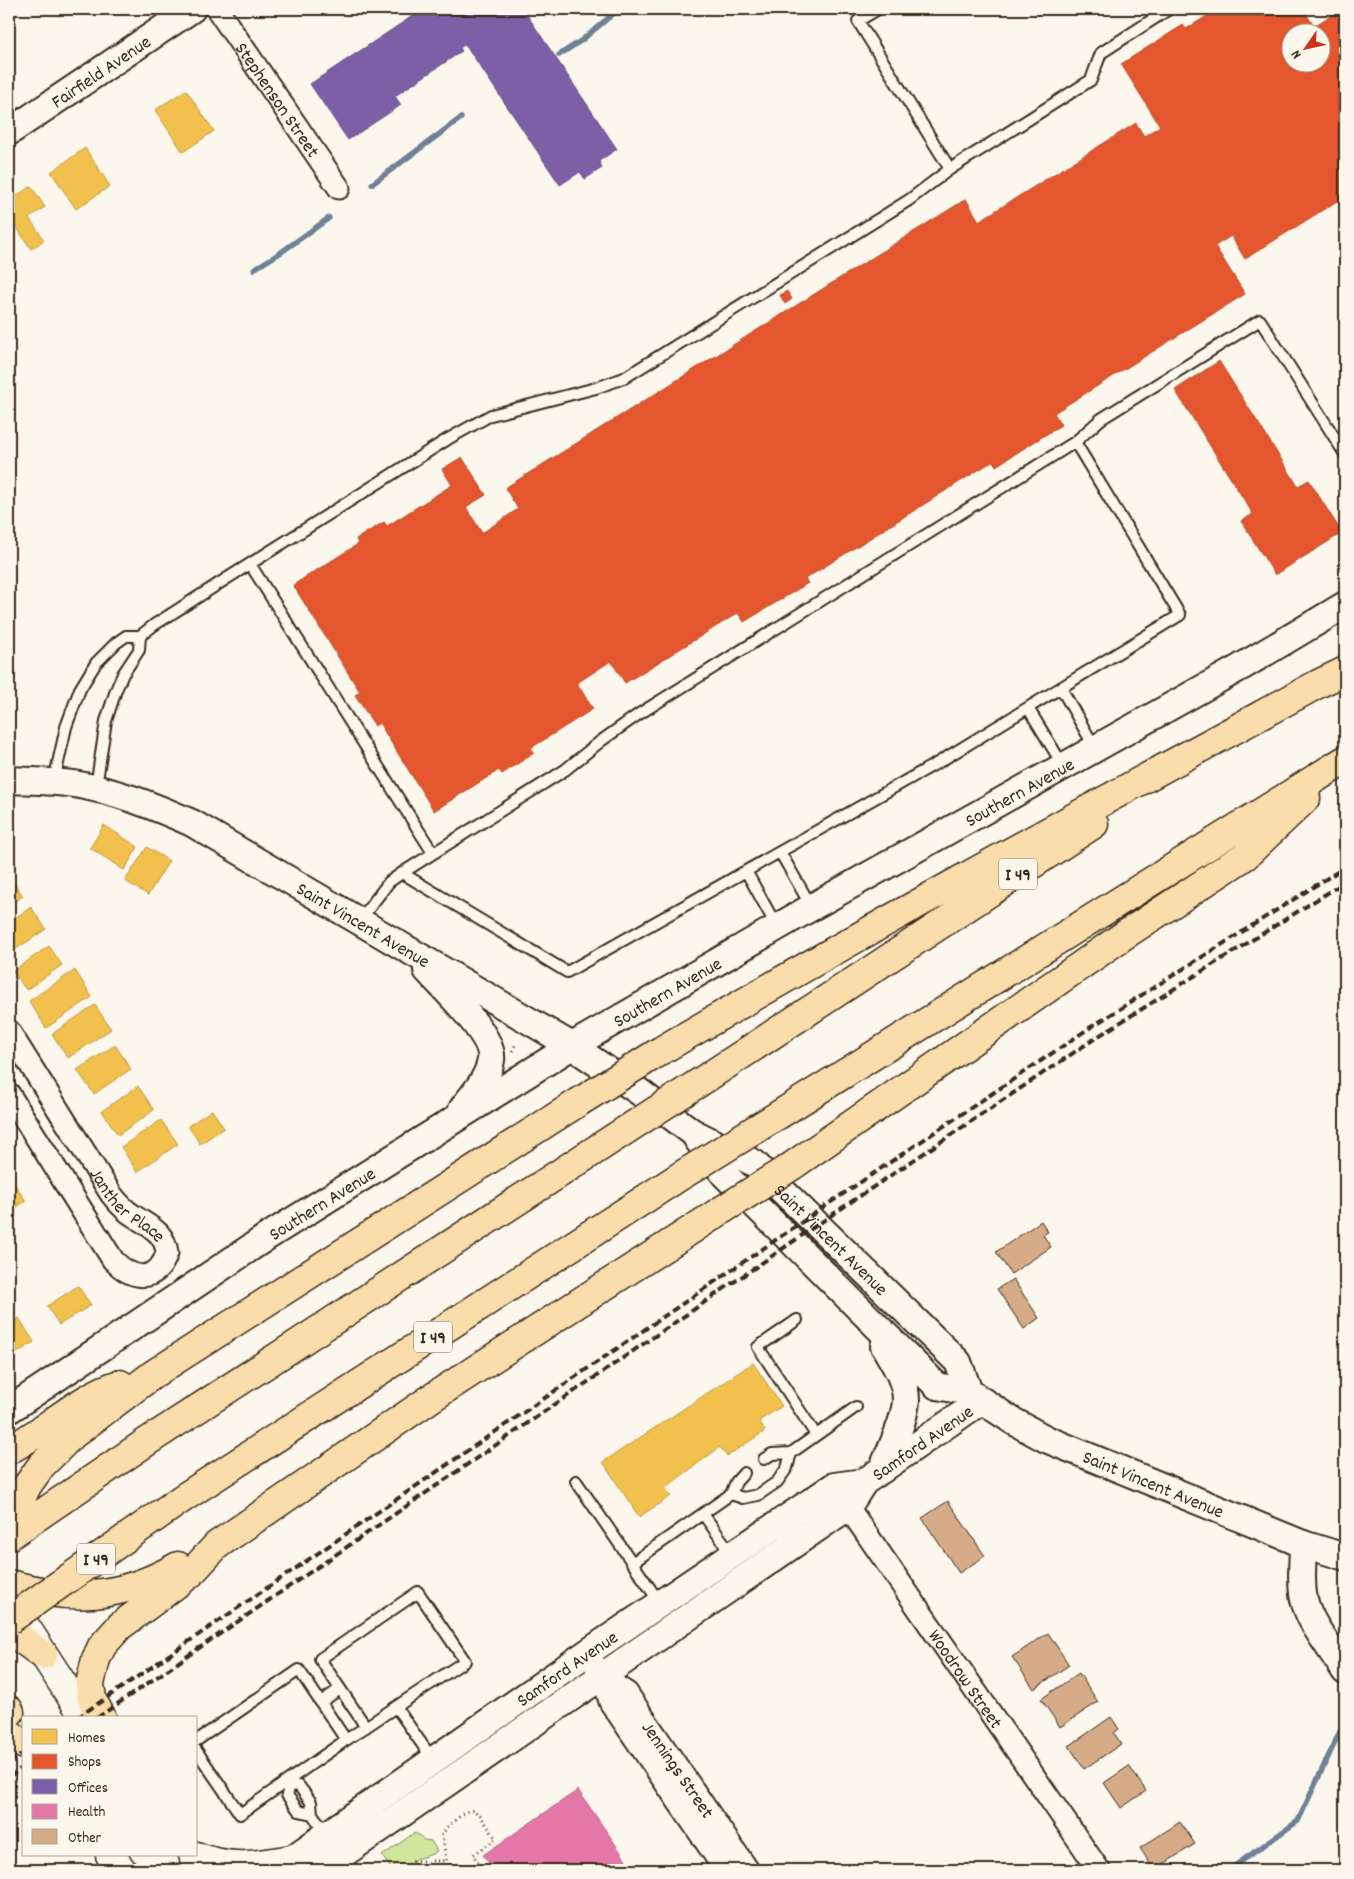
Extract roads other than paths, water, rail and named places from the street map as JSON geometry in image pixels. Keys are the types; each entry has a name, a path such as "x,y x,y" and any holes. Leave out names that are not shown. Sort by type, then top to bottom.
{"highway":[{"path":"9,1524 27,1486 41,1466 71,1436 154,1373 662,1050 790,974 1309,688 1345,671"},
{"name":"I 49","path":"9,1536 145,1443 1112,813 1345,671"},
{"path":"9,1584 38,1591 92,1595 129,1589 158,1577 216,1545 433,1397 792,1166 1123,936 1245,856 1345,760"},
{"name":"I 49","path":"9,1620 184,1498 682,1175 1345,760"},
{"path":"9,1450 105,1388 154,1373"},
{"path":"101,1716 92,1698 90,1684 96,1659 102,1646 120,1626 190,1574 216,1545"},
{"path":"9,1630 43,1655"},
{"path":"12,1719 15,1736 22,1743"}],"main road":[{"path":"9,1601 84,1716"},
{"path":"111,1856 122,1870"},
{"path":"178,1856 187,1870"},
{"path":"195,1856 217,1864 239,1867 284,1864"}],"street":[{"name":"Fairfield Avenue","path":"9,132 192,9"},
{"name":"Stephenson Street","path":"217,9 339,188"},
{"name":"Southern Avenue","path":"9,1410 265,1238 572,1046 812,907 1242,668 1345,605"},
{"name":"Saint Vincent Avenue","path":"9,780 54,782 96,788 156,807 192,823 572,1046 641,1093 692,1132 754,1163 958,1362 975,1397"},
{"path":"410,951 470,1017 484,1036 491,1050 490,1064 484,1079 454,1120"},
{"name":"Janther Place","path":"9,1031 111,1194 126,1210 157,1230 161,1235 167,1253 159,1269 149,1275 138,1276 125,1272 113,1260 9,1094"},
{"name":"Saint Vincent Avenue","path":"692,1132 726,1175 937,1386 975,1397 1012,1422 1046,1438 1303,1544 1345,1557"},
{"path":"863,1314 898,1371 906,1401 902,1418 873,1476"},
{"name":"Samford Avenue","path":"320,1870 340,1854 848,1507 873,1476 975,1397"},
{"name":"Samford Avenue","path":"284,1864 340,1854 434,1761 587,1653 834,1486 873,1476"},
{"name":"Woodrow Street","path":"834,1486 1099,1870"},
{"path":"1303,1544 1302,1589 1304,1601 1345,1671"},
{"path":"660,1603 677,1625"},
{"name":"Jennings Street","path":"587,1653 603,1676 610,1702 725,1870"},
{"name":"Jennings Street","path":"603,1676 628,1693 748,1870"}],"lane":[{"path":"878,9 858,21 950,168"},
{"path":"54,782 66,727 80,689 96,663 126,636 140,636 154,625 250,564 454,435 491,414 596,388 624,378 909,200 950,168 1091,80 1101,53 1169,9"},
{"path":"360,921 389,882 402,872 565,770 639,714 1075,442 1101,419 1260,320 1345,454"},
{"path":"1335,438 1345,432"},
{"path":"402,872 567,972 939,762 1180,615 1075,442"},
{"path":"250,564 433,852"},
{"path":"96,788 106,721 123,674 139,650 140,636"},
{"path":"1060,688 1096,749"},
{"path":"1028,708 1064,767"},
{"path":"780,852 812,907"},
{"path":"746,871 777,927"},
{"path":"798,1320 758,1347 816,1435"},
{"path":"764,1459 772,1454 791,1453 856,1407"},
{"path":"731,1494 743,1498 758,1495 777,1482 787,1468 791,1453"},
{"path":"632,1563 731,1494 736,1482 744,1473"},
{"path":"576,1481 660,1603"},
{"path":"703,1514 732,1554"},
{"path":"198,1753 240,1814 289,1783 346,1740 366,1727 396,1707 464,1661 418,1592 320,1659 366,1727"},
{"path":"198,1740 299,1670 346,1740"},
{"path":"321,1702 340,1689"},
{"path":"396,1707 434,1761"},
{"path":"289,1783 299,1786 311,1802 312,1814 340,1854"},
{"path":"289,1783 287,1795 298,1811 312,1814"}],"waterway":[{"path":"559,55 582,40 619,9"},
{"path":"372,184 461,118"},
{"path":"254,269 329,218"},
{"path":"1229,1870 1298,1821 1344,1723"}],"railway":[{"path":"80,1716 834,1200 1091,1027 1345,867"},
{"path":"100,1716 842,1208 1097,1037 1345,882"},
{"path":"9,1763 22,1754"},
{"path":"9,1777 22,1767"}]}
